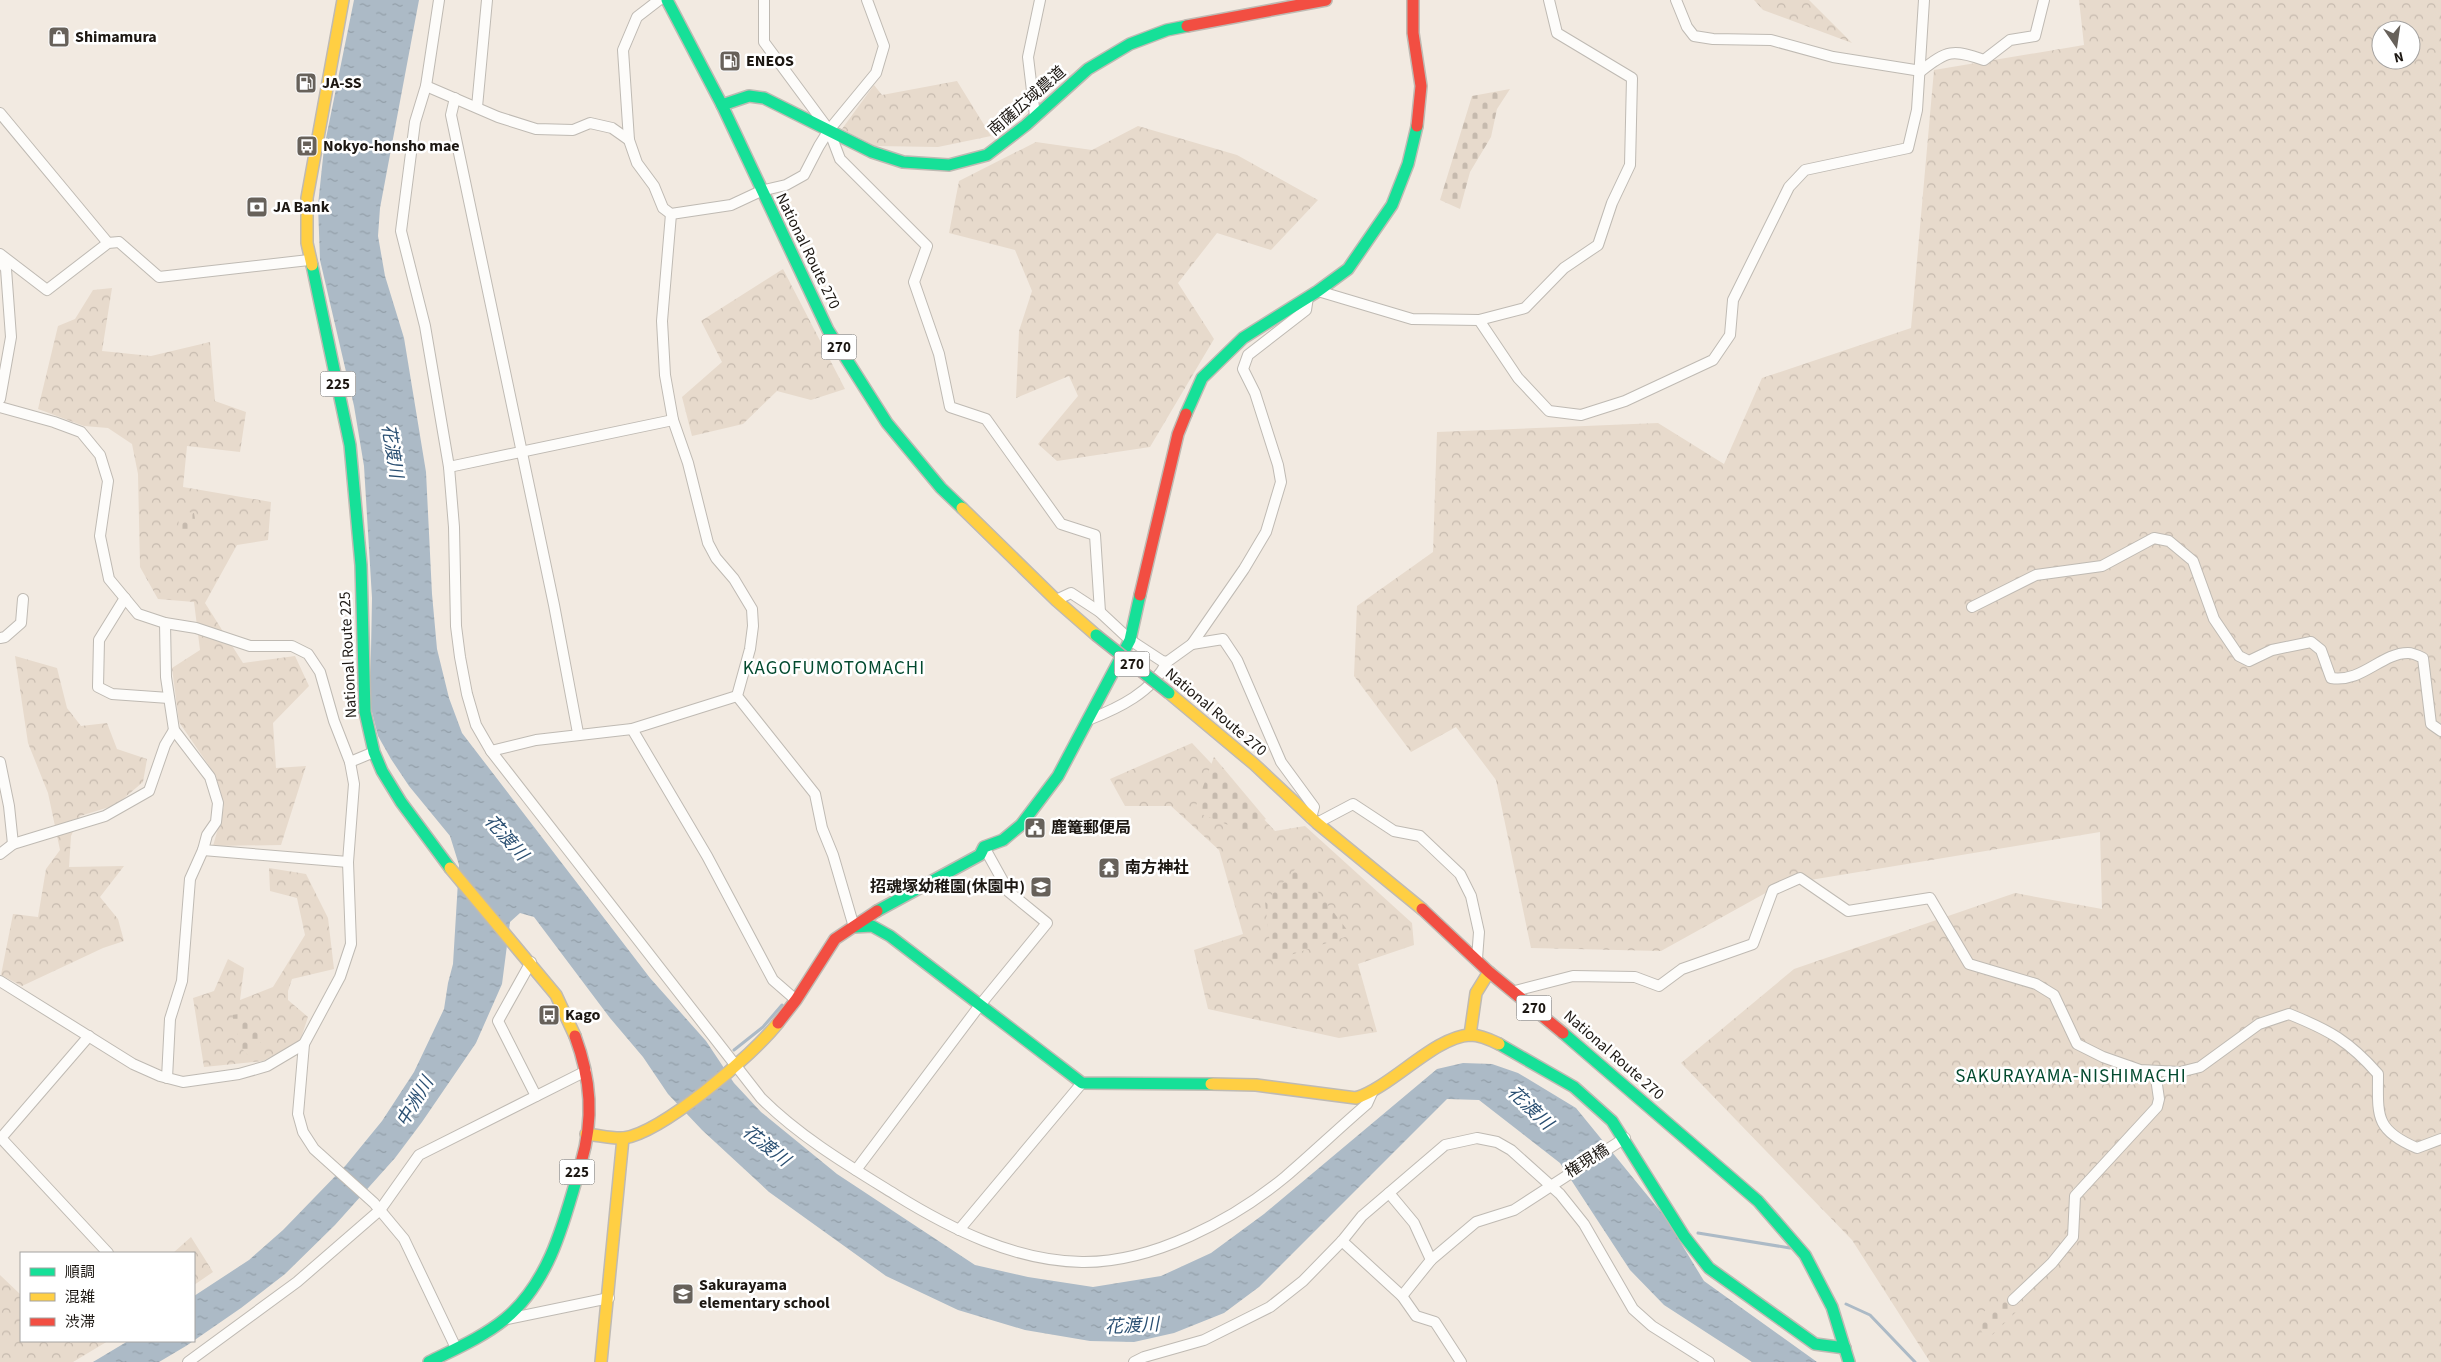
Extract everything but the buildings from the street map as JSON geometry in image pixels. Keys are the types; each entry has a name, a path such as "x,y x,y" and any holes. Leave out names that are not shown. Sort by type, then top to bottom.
{"main road":[{"name":"National Route 225","path":"343,0 311,170 306,224 309,260 350,445 361,565 365,712 374,752 382,771 401,802 447,864 531,962 556,995 569,1018 586,1071 590,1104 586,1134 555,1248 535,1283 513,1312 504,1319 481,1335 429,1362"},
{"name":"National Route 270","path":"667,0 722,105 828,330 887,423 941,488 1056,600 1254,764 1314,820 1416,903 1489,972 1772,1216 1804,1254 1832,1307 1849,1362"},
{"name":"南薩広域農道","path":"722,105 749,96 764,98 872,152 903,162 949,165 987,155 1088,69 1130,44 1167,30 1198,23 1326,0"},
{"path":"586,1134 623,1138 651,1129 672,1116 734,1068 776,1029 835,939 872,913 928,885 949,870 980,855 984,847 1003,840 1021,825 1058,776 1130,640 1178,434 1202,378 1243,338 1313,294 1348,269 1392,205 1408,164 1417,131 1421,86 1412,33 1413,0"},
{"path":"854,927 872,926 890,936 1082,1083 1256,1085 1356,1098 1372,1093 1441,1044 1457,1037 1470,1035 1492,1041 1574,1086 1612,1121 1620,1141 1684,1236 1709,1268 1815,1344 1845,1348"},
{"path":"1470,1035 1474,992 1480,981 1489,972"},
{"path":"601,1362 609,1298 623,1138"}],"street":[{"path":"439,0 426,86 415,122 401,231 425,326 449,467 454,527 456,626 467,694 476,725 491,751 734,1068 761,1098 786,1121 856,1170 922,1211 959,1230 1005,1248 1062,1260 1107,1260 1162,1246 1189,1236 1217,1222 1284,1178 1366,1104 1372,1093"},
{"path":"477,107 487,0"},
{"path":"659,0 637,17 624,50 629,140 637,163 654,186 663,208 671,214 731,205 761,191 786,185 804,176 819,146 830,130 876,73 884,46 867,0"},
{"path":"764,0 764,42 830,130 840,159 926,246 914,282 939,354 950,407 986,419 1061,524 1095,536 1100,612"},
{"path":"1035,116 1028,57 1040,0"},
{"path":"1088,720 1122,706 1161,675 1167,662 1192,644 1266,532 1282,482 1255,393 1243,369 1248,355 1306,310 1313,294 1412,319 1479,320 1525,308 1564,268 1598,245 1612,203 1630,165 1632,78 1557,32 1549,0"},
{"path":"1676,0 1686,27 1694,36 1713,39 1772,40 1833,56 1921,70 1939,57 1959,52 1984,60 2010,40 2034,36 2042,14 2044,0"},
{"path":"1479,320 1518,378 1549,411 1581,415 1625,401 1713,360 1730,335 1733,300 1789,187 1806,170 1908,148 1917,110 1924,0"},
{"path":"426,86 536,130 573,130 590,123 612,128 629,140"},
{"path":"455,98 451,116 522,453 578,733"},
{"path":"0,113 108,243"},
{"path":"671,214 662,320 665,376 673,420 688,463 708,543 716,558 734,579 752,609 753,626 750,650 737,696"},
{"path":"0,254 47,290 108,243 119,242 159,277 309,260"},
{"path":"0,261 6,269 11,337 0,399"},
{"path":"0,407 54,422 81,432 100,455 108,481 100,536 108,579 138,614 165,623 196,628 250,646 292,646 308,654 320,672 334,721 350,762 354,784 348,862 351,944 340,977 304,1044 298,1114 307,1138 314,1149 377,1206 404,1239 456,1348"},
{"path":"449,467 673,420"},
{"path":"1972,607 2036,575 2102,566 2154,538 2169,541 2193,561 2214,619 2239,656 2249,660 2272,650 2311,642 2321,650 2331,678 2345,680 2400,655 2409,653 2423,658 2431,724 2441,731"},
{"path":"1056,600 1071,593 1100,612 1130,640 1162,661 1167,662"},
{"path":"125,598 98,640 98,687 112,694 169,698"},
{"path":"0,638 5,637 20,623 23,599"},
{"path":"165,623 166,677 174,730 210,777 218,803 216,822 207,835 203,850 190,879 182,981 170,1019 168,1078"},
{"path":"1192,644 1222,639 1237,660 1281,762 1314,807 1314,820 1352,804 1394,831 1420,836 1460,874 1471,896 1479,932 1476,959"},
{"path":"491,751 536,740 578,733 632,729 737,696"},
{"path":"737,696 815,794 822,828 834,855 854,927"},
{"path":"632,729 707,856 773,980 796,1000"},
{"path":"0,854 13,844 105,816 149,791 164,745 174,730"},
{"path":"350,762 374,752"},
{"path":"0,762 9,806 13,844"},
{"path":"856,1170 980,1005 1047,923 1009,892 984,847"},
{"path":"203,850 348,862"},
{"path":"1514,992 1573,976 1635,977 1659,986 1682,969 1753,944 1773,890 1800,878 1848,911 1930,898 1970,964 2036,984 2054,995 2077,1044 2103,1057 2140,1070 2180,1072 2200,1067 2259,1024 2289,1014 2325,1028 2360,1054 2378,1074 2376,1104 2378,1118 2391,1134 2417,1148 2441,1139"},
{"path":"531,962 498,1021 536,1096"},
{"path":"0,981 133,1064 183,1082 239,1074 267,1066 304,1044"},
{"path":"90,1036 0,1139 107,1252"},
{"path":"188,1362 297,1282 377,1206 419,1155 586,1071"},
{"path":"2014,1300 2052,1263 2073,1237 2075,1196 2157,1107 2159,1099 2155,1071"},
{"path":"959,1230 1082,1083"},
{"path":"1134,1362 1144,1357 1204,1340 1270,1307 1303,1281 1342,1241 1362,1216 1445,1145 1477,1138 1497,1142 1555,1182 1584,1224 1632,1309 1693,1358 1709,1362"},
{"name":"権現橋","path":"1402,1296 1431,1260 1476,1222 1514,1210 1620,1141"},
{"path":"1390,1193 1414,1223 1431,1260"},
{"path":"1342,1241 1402,1296 1416,1316 1435,1322 1460,1362"},
{"path":"504,1319 609,1298"}],"green space":[{"path":"1754,0 1809,0 1852,43 1763,10"},
{"path":"2079,0 2441,0 2441,1362 1930,1362 1852,1240 1681,1063 1794,969 2015,893 2102,909 2100,832 1780,885 1661,951 1531,948 1496,780 1456,727 1411,752 1354,676 1357,606 1433,552 1437,432 1658,423 1724,464 1762,378 1911,328 1934,70 2084,45"},
{"path":"957,81 991,136 938,147 875,146 842,129 874,85 882,95"},
{"path":"1510,89 1497,109 1491,137 1470,172 1460,209 1440,200 1472,96"},
{"path":"1138,126 1237,155 1318,200 1271,250 1217,233 1178,283 1214,339 1150,447 1057,461 1038,444 1078,396 1069,376 1016,398 1019,331 1032,291 1015,250 949,233 959,181 1036,142 1092,150"},
{"path":"783,269 845,389 811,400 777,391 743,424 692,436 682,397 722,362 701,321"},
{"path":"112,288 102,351 151,356 210,342 215,401 246,412 240,452 187,446 183,487 271,502 268,540 237,545 205,603 243,663 295,656 309,686 273,723 276,768 306,766 281,845 213,846 224,807 216,776 179,722 172,668 200,650 194,602 158,599 140,567 138,474 132,444 108,428 84,426 38,409 58,326 75,319 93,290"},
{"path":"178,510 194,513 197,531 179,530"},
{"path":"15,656 57,668 67,708 81,726 107,723 117,749 147,759 143,782 116,805 80,816 71,836 69,867 124,866 100,897 118,919 124,941 103,948 22,986 1,975 13,914 38,917 46,869 60,850 48,793 28,743"},
{"path":"1192,743 1275,831 1305,826 1412,923 1414,945 1358,964 1377,1032 1339,1038 1208,1009 1194,950 1243,934 1219,850 1171,806 1125,806 1110,779"},
{"path":"1214,757 1266,819 1243,831 1194,811"},
{"path":"1298,866 1351,935 1272,961 1265,902"},
{"path":"269,868 306,874 328,918 334,969 292,979 288,991 288,1000 308,1017 300,1041 263,1061 204,1067 193,998 214,991 228,959 244,968 240,1000 273,987 305,935 297,898 270,891"},
{"path":"239,1014 269,1034 248,1055 242,1049 232,1015"},
{"path":"191,1237 213,1272 195,1284 195,1252 174,1252"},
{"path":"0,1275 20,1294 20,1342 106,1342 73,1362 0,1362"},
{"path":"2007,1297 2022,1306 1986,1341 1981,1330 1983,1312"}],"water":[{"path":"354,0 419,0 380,208 378,236 385,276 404,338 426,472 432,594 437,649 449,698 462,733 650,978 706,1041 734,1083 761,1112 837,1174 975,1265 1028,1277 1093,1287 1161,1276 1211,1253 1264,1214 1437,1069 1463,1063 1492,1064 1518,1073 1576,1108 1665,1217 1704,1281 1817,1362 1752,1362 1664,1305 1630,1270 1560,1163 1479,1100 1447,1099 1259,1287 1224,1313 1174,1333 1134,1342 1090,1341 1025,1330 958,1310 886,1276 769,1192 702,1130 668,1094 643,1057 610,1018 534,917 520,913 510,922 502,984 476,1043 422,1122 395,1158 335,1225 285,1274 241,1308 195,1339 195,1295 249,1260 283,1230 346,1165 382,1121 414,1072 444,1009 453,964 459,865 450,836 409,786 391,759 378,736 370,704 372,598 364,466 354,406 320,260 318,205 324,148"},
{"path":"126,1342 192,1342 159,1362 93,1362"}],"waterway":[{"path":"734,1050 763,1027 782,1005"},
{"path":"1698,1233 1790,1248"},
{"path":"1846,1304 1870,1315 1915,1362"}],"traffic: fast":[{"path":"667,0 722,105 828,330 887,423 941,488 962,508"},
{"path":"722,105 749,96 764,98 872,152 903,162 949,165 987,155 1026,125 1088,69 1130,44 1167,30 1187,26"},
{"path":"1186,414 1202,378 1243,338 1318,291 1348,269 1392,205 1408,164 1417,126"},
{"path":"312,265 350,445 361,565 365,712 374,752 382,771 401,802 450,868"},
{"path":"877,911 980,855 984,847 1003,840 1021,825 1058,776 1130,640 1140,595"},
{"path":"1096,635 1169,693"},
{"path":"854,927 872,926 890,936 1082,1083 1211,1084"},
{"path":"1563,1033 1758,1201 1805,1255 1832,1307 1849,1362"},
{"path":"1499,1044 1574,1087 1612,1121 1684,1236 1709,1268 1815,1344 1845,1348"},
{"path":"429,1362 488,1331 521,1304 534,1286 554,1247 581,1163"}],"traffic: slow":[{"path":"312,265 307,243 307,198 343,0"},
{"path":"962,508 1056,600 1096,635"},
{"path":"1169,693 1254,764 1317,823 1422,909"},
{"path":"450,868 556,995 575,1036"},
{"path":"1470,1035 1476,993 1489,972"},
{"path":"586,1134 624,1138 641,1133 661,1122 729,1072 778,1023"},
{"path":"1211,1084 1256,1085 1356,1098 1370,1092 1442,1044 1456,1038 1473,1035 1499,1044"},
{"path":"601,1362 623,1138"}],"traffic: jam":[{"path":"1187,26 1326,0"},
{"path":"1413,0 1413,33 1421,86 1417,126"},
{"path":"1140,595 1178,434 1186,414"},
{"path":"1422,909 1489,972 1563,1033"},
{"path":"778,1023 796,1000 835,939 877,911"},
{"path":"575,1036 585,1068 589,1099 588,1131 581,1163"}],"place":[{"name":"Shimamura","path":"59,37"},
{"name":"ENEOS","path":"730,61"},
{"name":"JA-SS","path":"306,83"},
{"name":"Nokyo-honsho mae","path":"307,146"},
{"name":"JA Bank","path":"257,207"},
{"name":"鹿篭郵便局","path":"1035,828"},
{"name":"南方神社","path":"1109,868"},
{"name":"招魂塚幼稚園(休園中)","path":"1041,887"},
{"name":"Kago","path":"549,1015"},
{"name":"Sakurayama elementary school","path":"683,1294"}],"district":[{"name":"KAGOFUMOTOMACHI","path":"834,668"},
{"name":"SAKURAYAMA-NISHIMACHI","path":"2071,1076"}],"water label":[{"name":"花渡川","path":"392,451"},
{"name":"花渡川","path":"506,838"},
{"name":"中洲川","path":"415,1102"},
{"name":"花渡川","path":"1530,1108"},
{"name":"花渡川","path":"766,1146"},
{"name":"花渡川","path":"1132,1326"}]}
